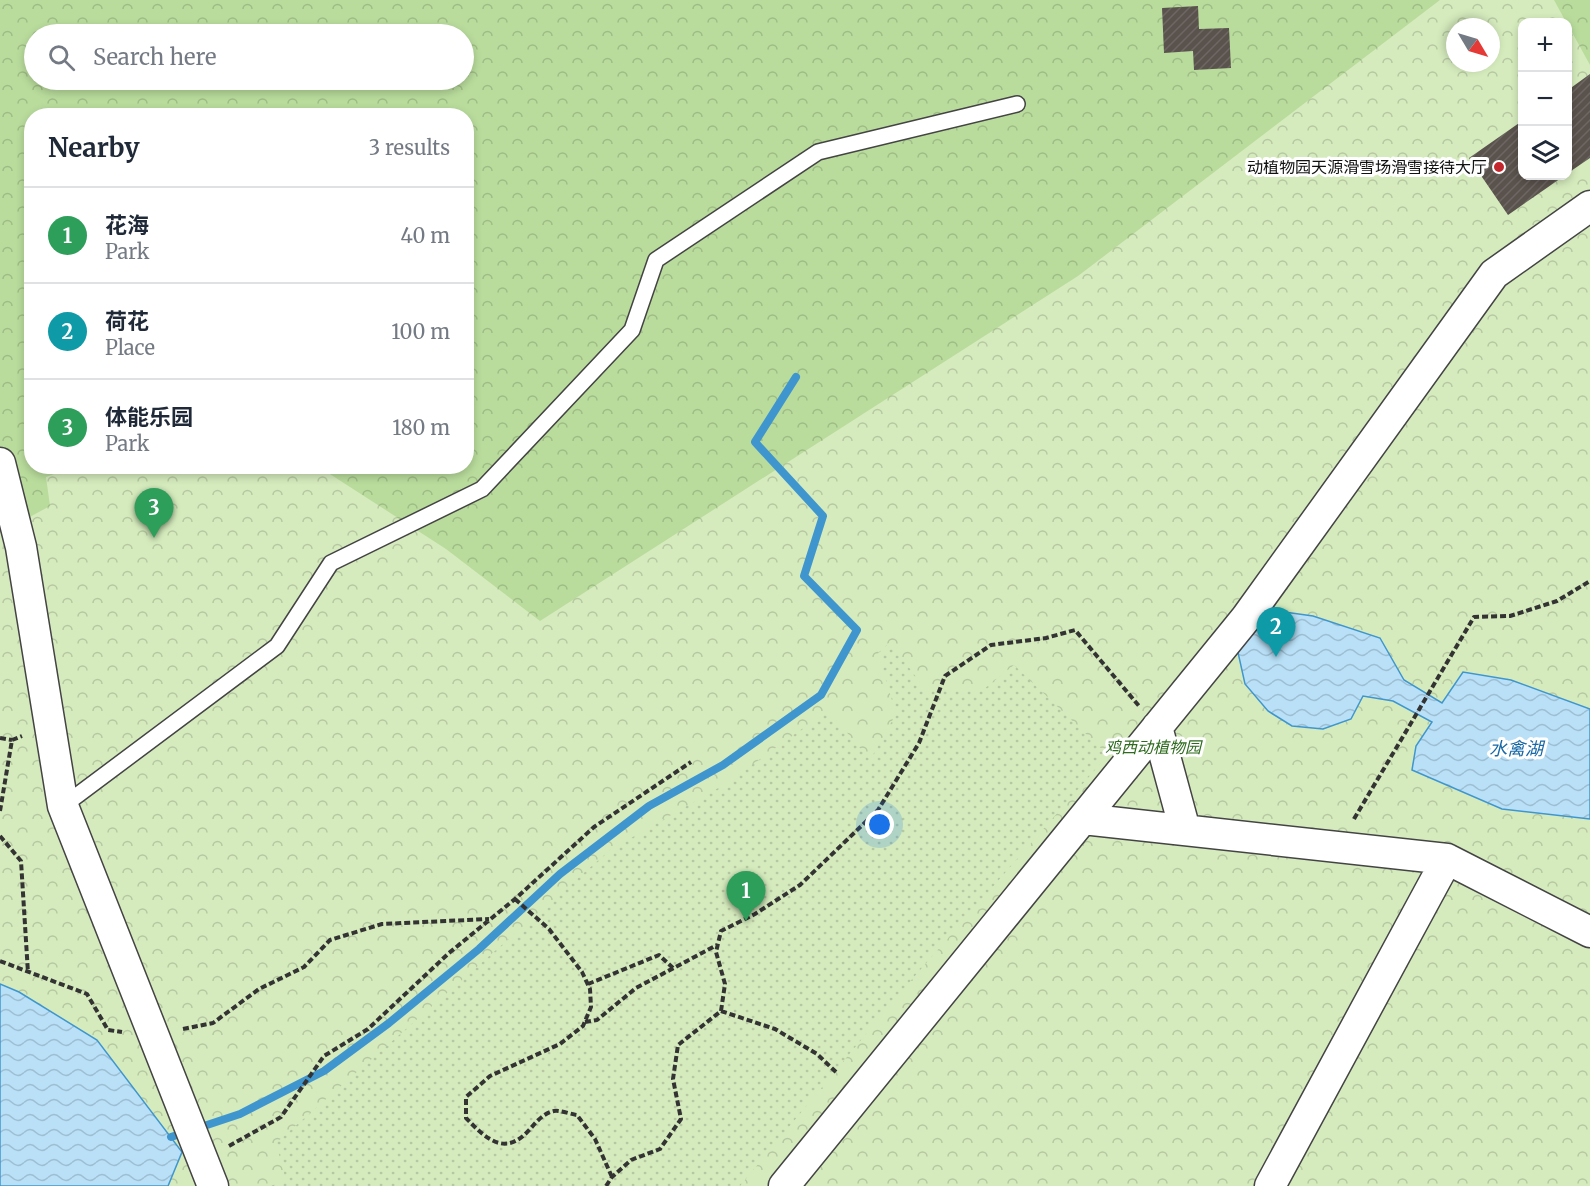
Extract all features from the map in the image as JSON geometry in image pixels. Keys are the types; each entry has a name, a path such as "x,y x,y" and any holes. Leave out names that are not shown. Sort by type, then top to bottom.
{"street":[{"path":"784,1186 1246,618 1494,274 1590,206"},
{"path":"0,463 21,547 63,806 205,1166"},
{"path":"1157,727 1185,830"},
{"path":"1083,819 1447,859 1590,932"},
{"path":"1270,1186 1447,859"}],"lane":[{"path":"63,806 276,646 331,563 482,489 632,330 656,260 818,152 1017,104"}],"path":[{"path":"1337,847 1474,617 1510,616 1557,601 1590,581"},
{"path":"606,1186 612,1177 631,1160 660,1149 681,1119 674,1079 678,1045 721,1011 725,984 716,952 721,931 755,914 800,885 878,810 919,743 945,676 991,645 1046,638 1075,630 1157,727"},
{"path":"0,738 12,740 50,725"},
{"path":"0,811 12,740"},
{"path":"205,1166 240,1138 281,1117 324,1056 368,1029 449,952 515,899 594,827 691,762"},
{"path":"0,836 21,861 28,973"},
{"path":"515,899 549,928 582,972 588,984 591,1007 583,1026 560,1044 490,1076 466,1097 466,1118 484,1137 504,1144 521,1140 540,1118 553,1111 577,1115 595,1139 612,1177"},
{"path":"0,962 87,993 108,1030 154,1035 213,1023 259,989 304,967 330,940 382,924 491,919"},
{"path":"585,1022 597,1020 636,988 718,945"},
{"path":"588,984 659,955 673,968"},
{"path":"721,1011 775,1029 809,1049 860,1094"}],"green space":[{"name":"鸡西动植物园","path":"0,0 1590,0 1590,1186 0,1186"},
{"name":"鸡西动植物园","path":"1440,0 1554,0 1564,18 1518,18 1518,180 1572,180 1572,32 1590,65 1590,1186 0,1186 0,533 50,506 46,477 54,474 330,474 446,549 540,621 1078,276"},
{"path":"890,642 925,689 984,689 1014,665 1108,755 900,993 740,1186 270,1186 286,1181 276,1143 610,850 727,783 828,710 870,760 896,714 878,653"}],"water":[{"name":"水禽湖","path":"1270,610 1313,616 1380,638 1404,680 1442,703 1463,672 1511,680 1590,709 1590,819 1502,809 1412,770 1416,746 1432,722 1393,701 1363,696 1351,719 1323,729 1292,726 1268,711 1245,684 1237,648"},
{"path":"0,984 19,992 97,1040 182,1152 168,1186 0,1186"}],"building":[{"path":"1198,6 1199,29 1229,28 1231,68 1194,70 1193,51 1164,53 1162,8"},
{"path":"1590,74 1590,158 1572,170 1572,126 1572,87"},
{"name":"动植物园天源滑雪场滑雪接待大厅","path":"1518,124 1518,180 1558,180 1508,215 1469,158"}],"waterway":[{"path":"171,1137 240,1114 324,1071 389,1023 479,949 560,874 649,806 723,765 821,695 857,630 804,576 823,516 755,442 796,377"}],"place":[{"name":"动植物园天源滑雪场滑雪接待大厅","path":"1499,167"},
{"name":"体能乐园","path":"154,538"},
{"name":"荷花","path":"1276,657"},
{"name":"花海","path":"746,921"}]}
